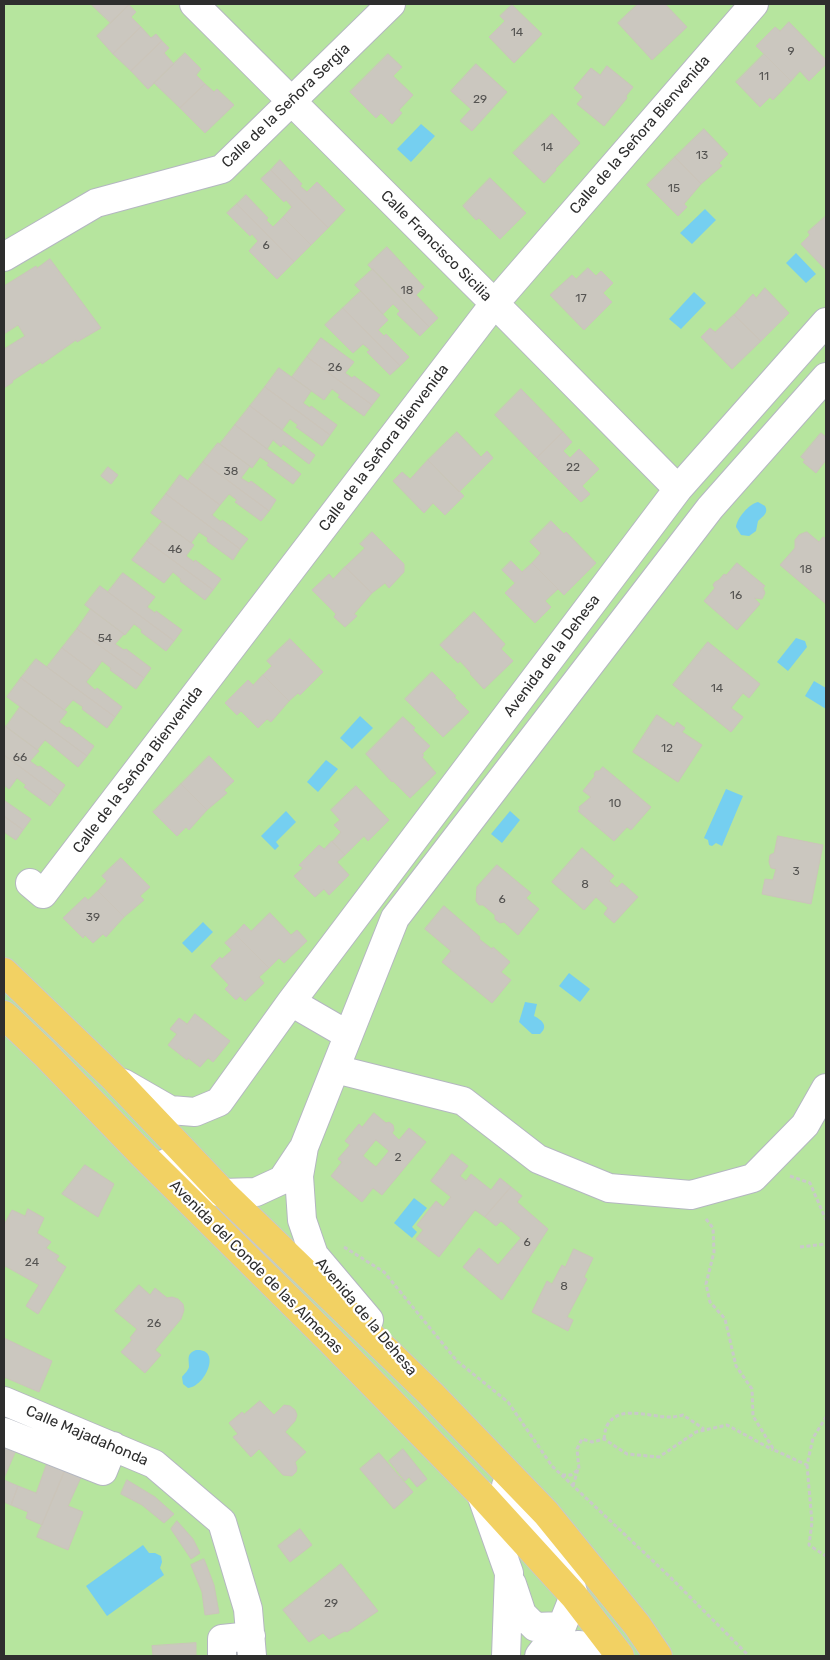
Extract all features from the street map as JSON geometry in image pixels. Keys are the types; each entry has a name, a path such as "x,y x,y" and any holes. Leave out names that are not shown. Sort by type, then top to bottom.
{"main road":[{"name":"Avenida del Conde de las Almenas","path":"4,972 115,1079 222,1193 431,1394 546,1513 637,1624 658,1656"},
{"path":"4,1015 44,1053"},
{"name":"Avenida del Conde de las Almenas","path":"44,1053 481,1494 574,1596 619,1655"}],"street":[{"name":"Calle Francisco Sicilia","path":"194,4 678,489"},
{"name":"Calle de la Señora Sergia","path":"4,257 96,203 222,169 391,4"},
{"name":"Calle de la Señora Bienvenida","path":"30,883 43,894 494,304 754,4"},
{"name":"Avenida de la Dehesa","path":"115,1079 170,1110 195,1112 219,1102 292,1002 678,489 826,322"},
{"name":"Avenida de la Dehesa","path":"574,1596 564,1558 314,1254 302,1220 299,1176 304,1147 395,918 710,508 826,377"},
{"path":"292,1002 348,1035"},
{"name":"Avenida del Conde de las Almenas","path":"44,1053 115,1111 189,1185 222,1193"},
{"path":"335,1069 463,1100 538,1159 609,1188 691,1195 753,1178 805,1125 826,1088"},
{"name":"Avenida de la Dehesa","path":"222,1193 256,1192 282,1180 304,1147"},
{"name":"Calle Majadahonda","path":"4,1401 154,1464 222,1522 248,1609 251,1646"},
{"path":"4,1432 103,1471 113,1446"},
{"path":"481,1494 522,1614 535,1627 562,1626"},
{"path":"506,1656 509,1573"},
{"path":"542,1652 562,1626 574,1596"},
{"path":"222,1656 222,1639 251,1646"},
{"path":"542,1652 578,1645 619,1655"}],"path":[{"path":"766,1165 810,1183 826,1220"},
{"path":"691,1195 712,1228 714,1252 706,1284 710,1302 725,1319 736,1366 752,1389 753,1416 774,1450"},
{"path":"800,1247 826,1244"},
{"path":"343,1246 384,1272 457,1361 508,1402 552,1466 670,1577 750,1656"},
{"path":"604,1439 607,1425 615,1416 625,1414 671,1417 682,1415 705,1430"},
{"path":"826,1417 814,1438 807,1465 812,1522 809,1545 826,1556"},
{"path":"573,1486 579,1468 577,1448 582,1439 592,1442 604,1439 627,1454 659,1457 696,1432 727,1425 807,1465"},
{"path":"562,1475 571,1475 579,1468"}],"green space":[{"path":"4,4 826,4 826,1656 4,1656"}],"water":[{"path":"421,124 435,136 411,162 397,149"},
{"path":"705,209 716,220 692,244 680,233"},
{"path":"796,253 816,274 806,283 786,263"},
{"path":"694,292 706,303 681,329 669,319"},
{"path":"758,502 765,506 766,513 758,521 756,531 749,536 741,535 736,527 741,516 747,508"},
{"path":"796,638 805,641 807,647 788,671 777,662"},
{"path":"814,681 826,688 826,709 805,696"},
{"path":"360,716 373,728 352,749 340,738"},
{"path":"326,760 338,769 318,792 307,782"},
{"path":"726,789 743,796 722,846 716,843 712,846 704,838"},
{"path":"286,811 296,822 276,842 279,846 275,850 261,836"},
{"path":"510,811 520,820 502,843 491,834"},
{"path":"203,922 213,932 192,953 182,943"},
{"path":"569,973 590,989 580,1002 559,986"},
{"path":"525,1002 537,1004 534,1016 542,1021 544,1026 540,1034 532,1034 519,1022"},
{"path":"414,1198 427,1208 412,1227 417,1232 412,1238 394,1223"},
{"path":"196,1350 204,1351 210,1361 205,1375 195,1386 188,1388 183,1384 182,1377 189,1367 189,1355"},
{"path":"143,1545 149,1553 161,1556 160,1568 164,1575 107,1616 86,1586"}],"building":[{"path":"91,4 130,4 111,23"},
{"path":"638,4 665,4 687,27 652,60 618,23"},
{"path":"129,5 136,12 131,17 141,27 113,54 97,36"},
{"path":"512,5 542,34 514,63 489,37 505,21 500,16"},
{"path":"789,22 826,60 826,64 809,81 800,71 791,81 756,46 775,27 780,31"},
{"path":"141,27 151,38 156,34 162,41 131,71 113,54"},
{"path":"162,41 169,48 164,53 174,64 148,89 131,71"},
{"path":"185,53 201,69 196,75 205,84 180,108 154,83"},
{"path":"388,54 402,67 393,76 413,95 399,110 402,113 392,124 381,113 376,118 350,92"},
{"path":"764,54 791,81 773,100 770,97 760,107 736,82"},
{"path":"476,64 507,92 472,131 460,121 471,109 451,91"},
{"path":"607,66 633,87 626,96 627,98 604,126 577,104 583,97 574,88 591,68 600,75"},
{"path":"205,84 214,92 217,89 234,105 205,133 180,108"},
{"path":"552,114 580,143 544,183 513,153"},
{"path":"704,129 728,154 719,163 722,166 701,184 675,157"},
{"path":"675,157 701,184 684,204 687,207 678,216 647,185"},
{"path":"280,160 307,192 317,182 345,210 328,228 271,170"},
{"path":"271,170 328,228 311,245 283,217 292,207 286,200 284,202 261,179"},
{"path":"490,178 526,213 500,239 479,218 476,220 463,206"},
{"path":"246,195 268,218 266,220 273,227 283,217 311,245 294,262 237,204"},
{"path":"237,204 294,262 277,279 249,251 258,241 252,234 250,236 227,213"},
{"path":"826,216 825,269 801,244 810,235 808,232"},
{"path":"387,247 424,287 416,295 438,318 429,327 368,265"},
{"path":"50,259 101,328 77,342 76,340 4,388 4,349 25,336 18,325 4,334 4,286"},
{"path":"588,268 596,276 601,271 613,283 603,293 612,302 584,330 550,295 572,275 576,279"},
{"path":"373,269 429,327 420,336 397,314 400,311 393,304 383,314 355,285"},
{"path":"765,288 789,313 761,341 734,315 753,294 756,298"},
{"path":"361,291 388,320 378,330 384,336 386,334 409,357 400,366 343,308"},
{"path":"343,308 400,366 390,375 367,352 370,350 363,344 353,353 325,325"},
{"path":"734,315 761,341 732,369 701,337 710,328 715,332"},
{"path":"321,338 354,362 345,373 352,378 354,376 380,395 372,405 307,357"},
{"path":"307,357 372,405 364,416 338,397 340,395 332,389 324,400 292,377"},
{"path":"279,368 311,391 303,403 310,408 311,406 337,425 330,435 265,387"},
{"path":"265,387 330,435 322,446 296,427 298,425 290,419 282,430 250,406"},
{"path":"521,389 563,432 537,458 495,415"},
{"path":"250,406 315,455 309,464 283,444 281,447 273,440 267,449 235,425"},
{"path":"235,425 301,474 293,484 267,465 269,463 260,457 252,468 220,444"},
{"path":"457,432 481,457 487,451 493,458 459,492 428,460"},
{"path":"563,432 572,442 563,451 570,458 579,449 599,469 582,486 590,494 581,502 537,458"},
{"path":"821,433 826,437 826,460 816,473 803,462 805,460 801,457"},
{"path":"218,443 250,466 241,478 249,483 251,481 276,500 269,511 203,462"},
{"path":"428,460 464,496 445,515 433,503 424,513 393,481 402,472 410,479"},
{"path":"203,462 269,511 261,521 235,502 237,500 229,494 220,505 188,481"},
{"path":"108,467 118,475 111,484 101,476"},
{"path":"180,475 220,505 212,515 248,539 240,549 166,494"},
{"path":"166,494 240,549 233,560 207,541 208,538 199,532 191,543 151,513"},
{"path":"551,521 564,534 566,532 596,563 564,595 532,563 541,553 530,542"},
{"path":"162,522 194,545 186,556 194,562 195,560 221,579 213,590 147,541"},
{"path":"372,532 404,564 404,572 389,588 385,583 372,593 345,567 365,548 360,544"},
{"path":"807,532 819,542 823,537 826,539 826,604 780,565 795,548 795,540 799,535"},
{"path":"147,541 213,590 205,600 180,581 181,579 173,572 164,583 132,560"},
{"path":"511,561 522,572 532,563 558,589 545,601 551,607 535,623 505,593 515,583 502,570"},
{"path":"737,563 765,586 763,588 765,593 762,599 754,598 760,604 737,630 704,601 715,588 713,585 715,582 724,574 726,575"},
{"path":"345,567 372,593 354,614 357,616 345,627 334,617 336,614 312,590 329,574 333,579"},
{"path":"123,573 155,597 147,607 155,613 156,611 182,630 174,641 108,592"},
{"path":"100,586 174,641 166,651 141,632 142,630 134,624 125,635 85,605"},
{"path":"91,609 124,634 115,644 124,650 126,649 151,668 144,678 77,629"},
{"path":"474,612 505,644 501,649 513,661 484,689 460,661 458,663 440,645"},
{"path":"77,629 144,678 136,689 110,670 111,668 102,661 94,672 62,648"},
{"path":"290,639 323,672 300,695 298,693 289,701 263,675 272,666 267,661"},
{"path":"708,642 760,684 749,698 743,693 731,708 743,717 731,732 673,685"},
{"path":"62,648 94,672 86,682 122,707 115,717 47,667"},
{"path":"36,659 115,717 107,728 73,700 64,710 21,678"},
{"path":"432,672 469,712 443,737 405,699"},
{"path":"263,675 289,701 271,722 267,719 258,728 241,711 237,715 225,703 248,680 253,685"},
{"path":"21,678 67,712 59,722 67,728 69,727 94,746 87,756 7,697"},
{"path":"20,707 87,756 78,767 45,740 37,750 6,727"},
{"path":"657,715 674,727 677,722 685,728 682,732 702,745 678,782 633,752"},
{"path":"403,717 415,728 413,730 430,746 422,754 424,755 422,757 436,773 410,798 366,754"},
{"path":"4,725 39,751 30,761 38,767 40,766 65,785 58,795 4,755"},
{"path":"4,755 58,795 50,806 24,787 26,785 17,778 9,789 4,785"},
{"path":"209,756 234,781 224,790 227,793 207,810 181,784"},
{"path":"603,767 651,807 631,830 627,827 614,841 578,811 579,807 591,797 583,791 595,776 596,771"},
{"path":"181,784 207,810 189,830 186,827 177,836 153,812"},
{"path":"356,786 389,820 368,841 364,836 345,855 332,842 341,832 334,825 340,820 331,810"},
{"path":"5,801 31,819 23,830 4,816"},
{"path":"4,816 23,830 16,840 4,832"},
{"path":"778,836 823,845 811,904 762,894 765,879 773,880 776,869 771,868 769,862 770,855 774,853"},
{"path":"332,841 345,855 337,862 349,875 329,895 324,889 315,897 294,876 303,868 299,865 319,845 324,849"},
{"path":"582,848 614,876 609,881 617,888 622,883 638,897 614,923 604,914 608,908 596,897 584,910 552,882"},
{"path":"121,858 150,887 140,896 144,900 124,917 98,891 107,881 102,876"},
{"path":"497,865 531,893 526,898 539,909 518,935 504,922 500,923 495,919 495,915 476,901 477,887"},
{"path":"98,891 124,917 106,937 103,934 93,943 85,935 83,938 63,918 85,897 88,900"},
{"path":"444,906 480,937 479,939 492,949 493,947 510,962 501,972 511,980 492,1003 442,962 451,951 425,929"},
{"path":"270,913 291,935 297,930 307,941 284,963 279,958 269,968 235,934 244,924 251,931"},
{"path":"235,934 269,968 259,977 264,983 245,1001 240,996 236,1000 225,989 229,985 211,966 220,957 222,959 232,950 225,943"},
{"path":"195,1014 230,1041 213,1062 208,1058 200,1067 188,1058 187,1060 168,1045 177,1034 170,1029 179,1018 187,1024"},
{"path":"374,1113 386,1123 389,1122 393,1125 394,1130 392,1133 399,1140 409,1128 426,1142 382,1195 373,1188 362,1202 331,1176 342,1162 338,1159 350,1145 345,1141 359,1124 362,1127","holes":["376,1140 389,1151 376,1167 363,1156"]},
{"path":"452,1154 468,1166 460,1176 466,1181 471,1174 491,1190 500,1178 511,1187 485,1217 475,1210 439,1257 416,1239 423,1230 417,1225 436,1201 443,1207 451,1197 431,1181"},
{"path":"85,1165 114,1184 98,1217 62,1194"},
{"path":"511,1187 522,1196 517,1202 548,1229 502,1300 463,1267 479,1248 498,1265 521,1238 501,1221 496,1226 485,1217"},
{"path":"28,1209 44,1218 37,1233 51,1242 46,1248 59,1256 56,1260 66,1267 38,1314 26,1306 39,1285 5,1266 4,1269 4,1225 12,1210 25,1216"},
{"path":"574,1249 593,1258 584,1277 587,1279 567,1317 573,1320 568,1331 532,1312 547,1281 552,1284 562,1265 565,1267"},
{"path":"139,1285 150,1295 155,1288 167,1298 178,1299 183,1304 184,1310 181,1319 155,1350 161,1355 145,1373 121,1352 132,1340 130,1338 137,1329 115,1311"},
{"path":"4,1338 52,1361 39,1392 4,1377"},
{"path":"260,1401 274,1415 284,1405 290,1406 295,1410 297,1415 295,1421 285,1432 306,1452 295,1462 297,1468 292,1476 283,1475 259,1449 251,1457 233,1437 238,1434 229,1423"},
{"path":"4,1442 17,1448 4,1478"},
{"path":"403,1449 427,1479 417,1487 409,1477 405,1481 389,1461"},
{"path":"379,1453 413,1492 394,1509 360,1469"},
{"path":"48,1461 66,1468 42,1525 26,1518 28,1512 11,1505 18,1486 36,1493"},
{"path":"66,1468 82,1475 68,1506 83,1512 68,1550 37,1537"},
{"path":"4,1480 18,1486 11,1505 4,1502"},
{"path":"127,1480 155,1497 174,1514 164,1523 142,1505 121,1494"},
{"path":"177,1521 193,1539 200,1553 191,1559 171,1529"},
{"path":"300,1529 312,1545 290,1562 278,1546"},
{"path":"204,1559 214,1585 219,1613 205,1615 202,1592 191,1565"},
{"path":"341,1564 378,1611 347,1632 345,1631 329,1639 323,1633 309,1642 283,1610"},
{"path":"196,1643 196,1656 153,1656 152,1646"}]}
